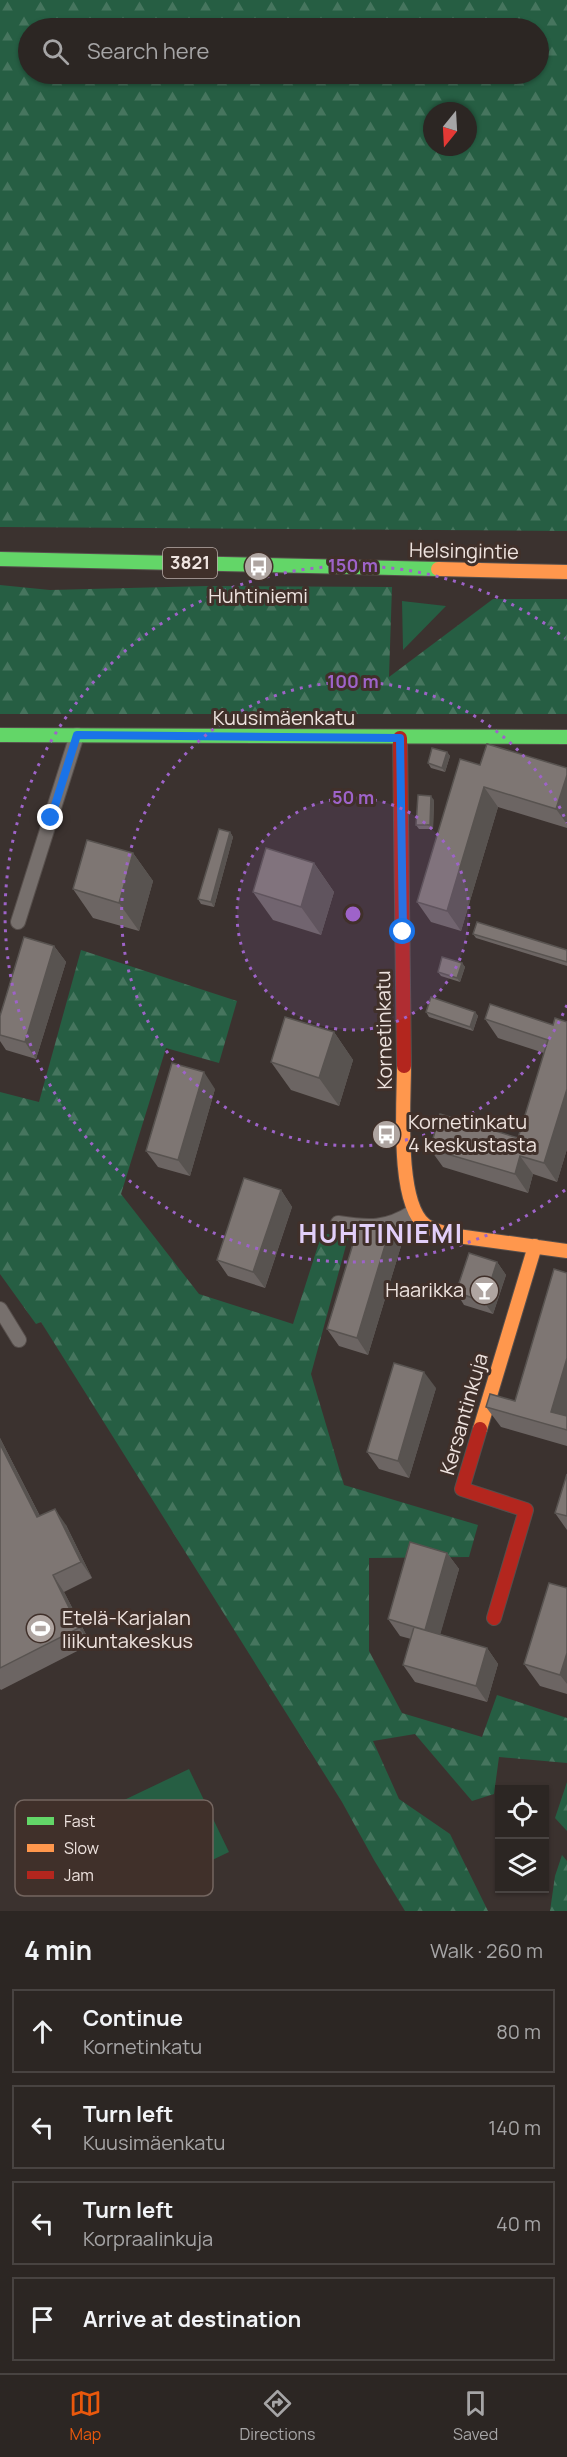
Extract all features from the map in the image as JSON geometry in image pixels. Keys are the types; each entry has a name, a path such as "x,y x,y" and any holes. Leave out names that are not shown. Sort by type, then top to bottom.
{"street":[{"name":"Helsingintie","path":"0,558 567,572"},
{"name":"Kuusimäenkatu","path":"0,735 567,738"},
{"path":"18,922 77,735"},
{"name":"Kornetinkatu","path":"400,738 405,1169 407,1193 413,1212"},
{"path":"338,1223 367,1228 396,1223 413,1212 426,1226 446,1234 567,1251"},
{"name":"Kersantinkuja","path":"494,1618 526,1510 462,1489 534,1246"},
{"path":"0,1309 19,1340"}],"green space":[{"path":"0,0 567,0 567,531 0,527"},
{"path":"0,585 50,590 207,586 392,587 389,677 493,599 567,599 567,714 0,714"},
{"path":"402,601 446,606 403,650"},
{"path":"81,950 237,1001 219,1063 166,1048 121,1194 199,1294 293,1324 322,1233 348,1238 311,1374 344,1485 478,1525 469,1557 369,1558 369,1651 402,1713 482,1737 497,1695 567,1718 567,1763 499,1757 494,1794 472,1801 415,1734 373,1741 399,1799 450,1834 488,1911 405,1911 342,1802 41,1322 36,1324 0,1274 0,1092 39,1102"},
{"path":"189,1769 204,1800 124,1800"},
{"path":"567,1782 567,1831 555,1818"},
{"path":"213,1819 229,1852 213,1860"},
{"path":"562,1855 567,1861 567,1911 550,1911 555,1876"}],"building":[{"path":"487,744 567,768 567,775 556,809 484,787 447,911 417,902 460,759 480,765"},
{"path":"432,748 447,752 442,768 428,763"},
{"path":"418,795 431,796 430,825 416,825"},
{"path":"219,829 230,832 211,902 198,899"},
{"path":"87,840 133,853 119,903 73,889"},
{"path":"266,848 314,863 301,907 253,892"},
{"path":"477,922 567,950 567,962 473,934"},
{"path":"24,937 54,946 25,1042 0,1035 0,1016"},
{"path":"442,957 462,963 457,978 438,972"},
{"path":"431,997 475,1012 470,1027 426,1012"},
{"path":"490,1004 553,1025 555,1018 567,1022 567,1089 544,1163 520,1156 515,1174 430,1149 440,1114 518,1138 548,1040 485,1019"},
{"path":"285,1017 334,1032 319,1078 271,1062"},
{"path":"172,1063 204,1072 178,1160 146,1151"},
{"path":"244,1178 281,1190 253,1272 217,1260"},
{"path":"360,1221 390,1229 357,1338 327,1329"},
{"path":"469,1253 497,1262 484,1302 456,1292"},
{"path":"554,1269 567,1273 567,1358 551,1412 567,1416 567,1430 486,1407 490,1394 515,1401"},
{"path":"394,1363 424,1372 398,1461 367,1452"},
{"path":"0,1444 37,1517 55,1509 81,1562 53,1575 79,1628 0,1668"},
{"path":"567,1474 567,1516 555,1513"},
{"path":"410,1542 447,1553 425,1630 388,1619"},
{"path":"549,1583 567,1588 567,1653 560,1675 524,1664"},
{"path":"414,1627 487,1648 476,1686 403,1665"}],"traffic: fast":[{"path":"0,559 438,569"},
{"path":"0,735 567,737"}],"traffic: slow":[{"path":"438,569 567,572"},
{"path":"404,1066 403,1126 406,1174 409,1196 416,1213 425,1225 450,1235 567,1251"},
{"path":"480,1429 535,1246"}],"traffic: jam":[{"path":"400,738 404,1066"},
{"path":"480,1429 462,1489 526,1510 494,1618"}],"place":[{"name":"Huhtiniemi","path":"258,566"},
{"name":"Kornetinkatu 4 keskustasta","path":"387,1134"},
{"name":"Haarikka","path":"485,1290"},
{"name":"Etelä-Karjalan liikuntakeskus","path":"41,1629"}],"district":[{"name":"HUHTINIEMI","path":"381,1234"}],"route":[{"path":"51,818 77,735 400,738 403,932"}]}
